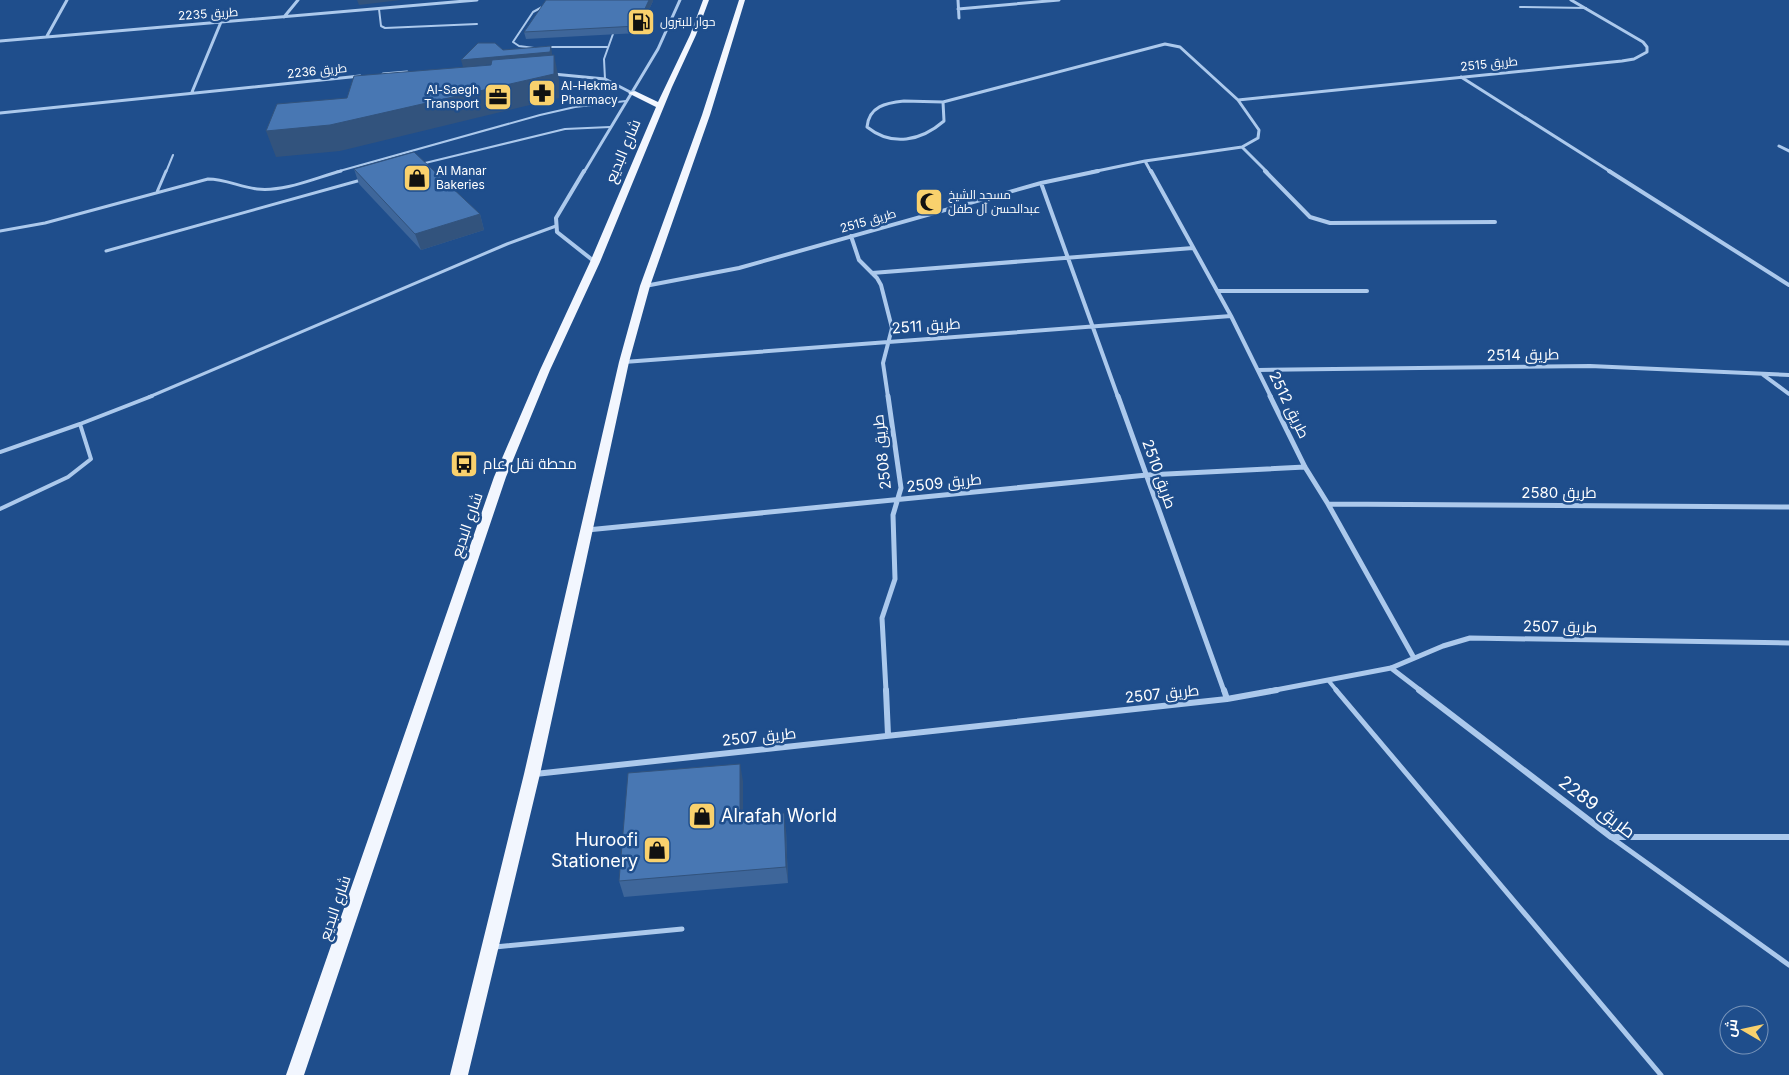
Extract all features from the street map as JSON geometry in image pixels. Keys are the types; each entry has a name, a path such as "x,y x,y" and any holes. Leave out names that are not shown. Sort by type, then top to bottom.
{"main road":[{"name":"شارع البديع","path":"295,1075 500,477 545,370 595,262 660,106 694,35 706,0"},
{"path":"459,1075 532,774 624,362 645,286 706,115 742,0"},
{"path":"632,93 660,106"}],"street":[{"path":"47,36 67,0"},
{"path":"284,17 298,0"},
{"name":"طريق 2235","path":"0,41 379,10 477,0"},
{"path":"595,262 557,232 556,226 560,211 658,49 680,0"},
{"path":"958,0 959,18"},
{"path":"958,9 1059,0"},
{"name":"طريق 2515","path":"1238,100 1622,61 1634,59 1647,52 1647,47 1643,42 1571,0"},
{"path":"192,92 221,22"},
{"path":"943,102 944,121 936,129 921,136 902,140 885,140 874,134 867,127 868,118 875,109 886,103 904,100 943,102 1165,44 1180,47 1238,100 1259,130 1258,138 1242,147 1310,217 1330,223 1495,222"},
{"path":"378,74 416,71"},
{"path":"547,74 579,75 605,79 632,93"},
{"name":"طريق 2236","path":"0,113 368,75"},
{"path":"1461,77 1789,285"},
{"path":"1779,146 1789,151"},
{"name":"طريق 2515","path":"645,286 740,268 1041,182 1145,161 1242,147"},
{"name":"طريق 2512","path":"1145,161 1231,316 1305,467 1328,504 1414,658"},
{"name":"طريق 2510","path":"1041,182 1227,699"},
{"name":"طريق 2508","path":"851,236 859,260 872,273 881,286 892,328 890,340 885,348 883,363 901,488 893,515 892,530 895,579 882,618 888,735"},
{"path":"872,273 1194,248"},
{"path":"1217,291 1367,291"},
{"name":"طريق 2511","path":"624,362 890,340 1231,316"},
{"name":"طريق 2514","path":"1258,370 1590,366 1789,376"},
{"path":"1762,374 1789,394"},
{"name":"طريق 2509","path":"586,530 1146,475 1305,467"},
{"name":"طريق 2580","path":"1328,504 1789,507"},
{"name":"طريق 2507","path":"532,774 1227,699 1391,668 1443,646 1470,638 1789,642"},
{"name":"طريق 2289","path":"1391,668 1610,837"},
{"path":"1610,837 1789,837"}],"lane":[{"path":"548,4 533,12 513,42 532,48 607,47"},
{"path":"1520,7 1586,8"},
{"path":"379,10 381,26 384,28 477,24"},
{"path":"605,79 603,64 612,34"},
{"path":"0,231 53,221 208,179 220,178 252,188 272,189 284,187 549,113 626,101"},
{"path":"416,165 565,129 610,127"},
{"path":"157,192 173,156"},
{"path":"106,251 369,178"},
{"path":"0,452 80,424 234,362 472,258 556,226"},
{"path":"0,508 68,476 92,459 80,424"},
{"path":"1328,680 1661,1075"},
{"name":"طريق 2289","path":"1610,837 1789,965"},
{"path":"490,947 682,930"}],"building":[{"path":"546,0 649,0 637,26 524,32"},
{"path":"478,43 495,43 503,50 551,46 550,52 461,60"},
{"path":"554,55 554,74 330,125 266,131 277,104 347,98 354,76 491,65 492,60"},
{"path":"414,152 480,214 415,234 354,169"},
{"path":"740,764 740,817 784,813 786,867 619,881 628,773"}],"place":[{"name":"حوار للبترول","path":"641,22"},
{"name":"Al-Hekma Pharmacy","path":"542,93"},
{"name":"Al-Saegh Transport","path":"498,97"},
{"name":"Al Manar Bakeries","path":"417,178"},
{"name":"مسجد الشيخ عبدالحسن آل طفل","path":"929,202"},
{"name":"محطة نقل عام","path":"464,464"},
{"name":"Alrafah World","path":"702,816"},
{"name":"Huroofi Stationery","path":"657,850"}]}
